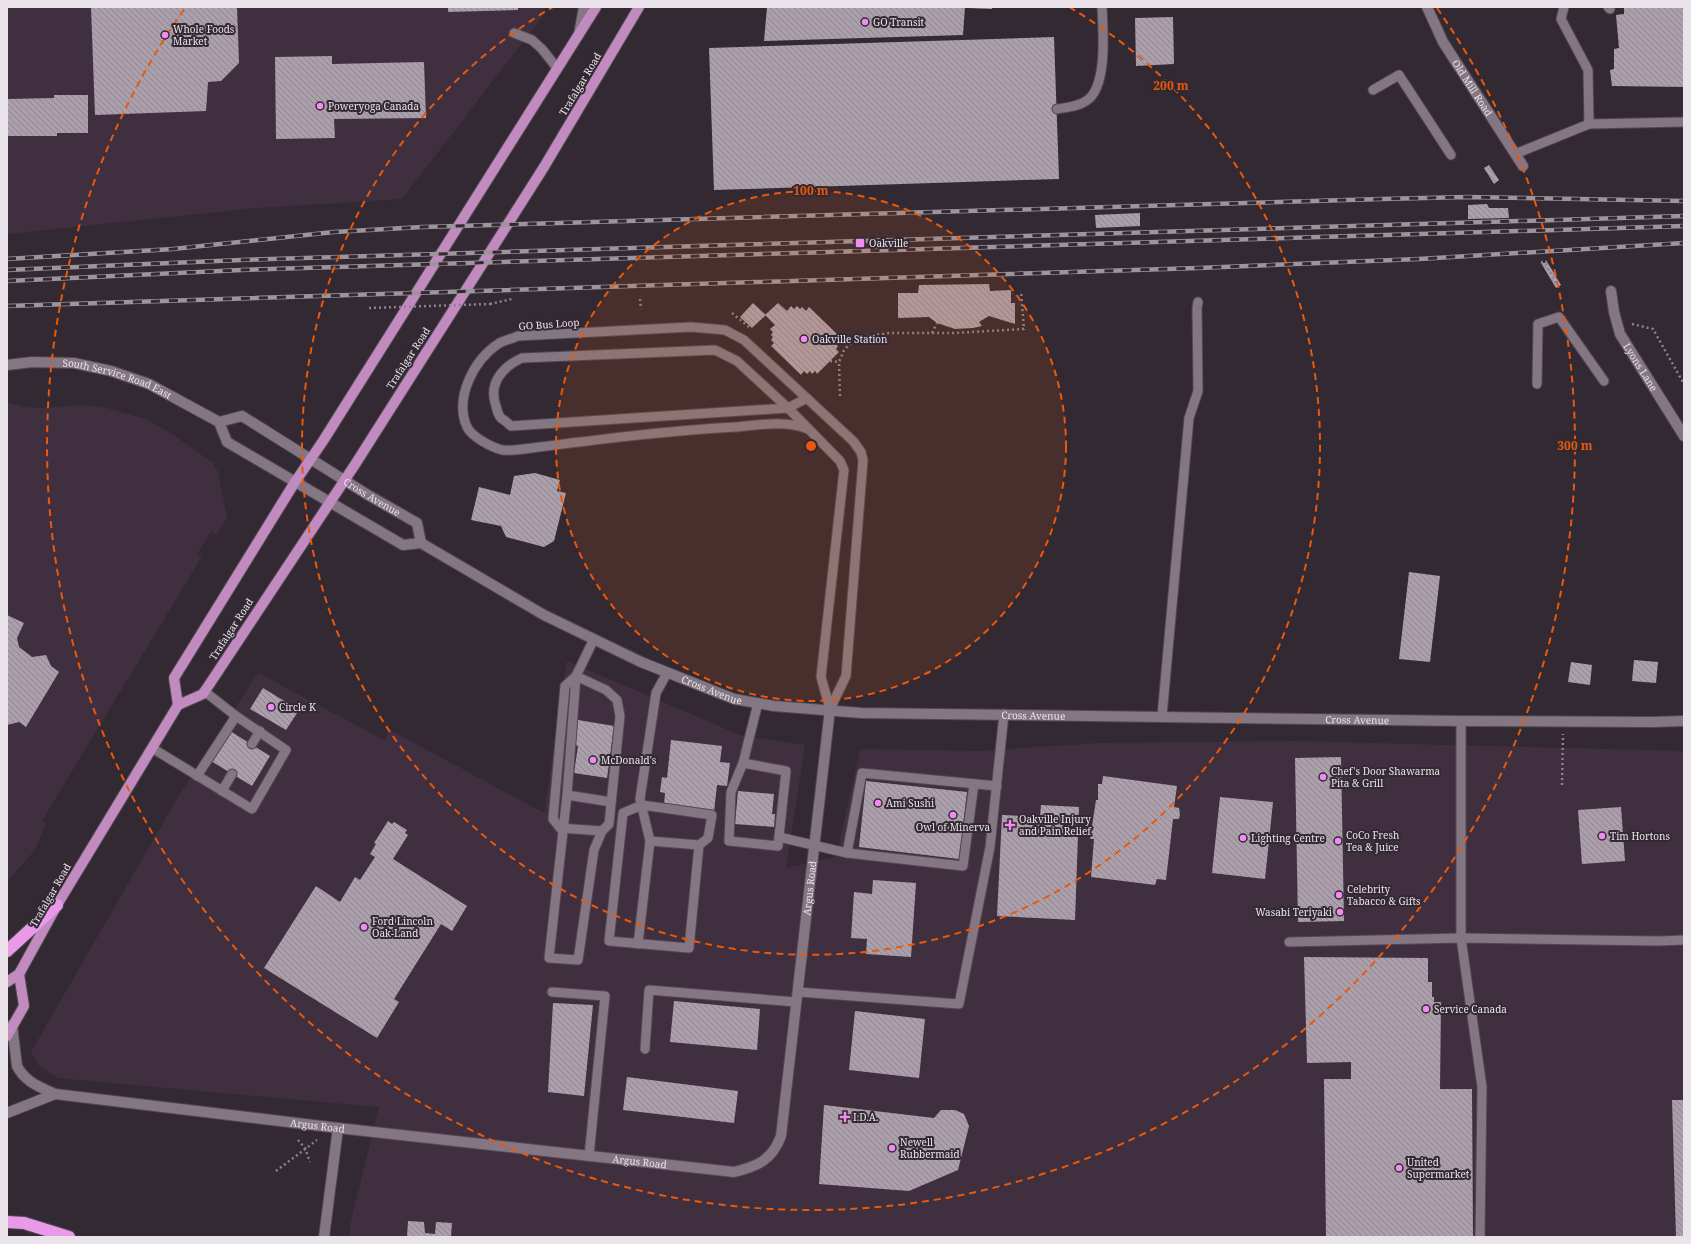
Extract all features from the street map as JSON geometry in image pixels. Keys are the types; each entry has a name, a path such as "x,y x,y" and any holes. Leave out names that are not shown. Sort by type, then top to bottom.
{"highway":[{"path":"7,951 57,905"},
{"path":"7,1222 24,1223 69,1237"}],"main road":[{"path":"178,705 174,678 295,482 323,442 596,7"},
{"name":"Trafalgar Road","path":"7,982 19,974 57,905 178,705 203,694 344,479 544,167 639,7"},
{"path":"7,1036 24,1006 19,974"}],"street":[{"path":"579,34 584,7"},
{"name":"Old Mill Road","path":"1427,7 1443,42 1523,166"},
{"name":"Lyons Lane","path":"1611,291 1614,312 1620,334 1684,436"},
{"name":"South Service Road East","path":"7,365 32,362 74,363 111,372 149,384 219,422"},
{"path":"311,458 242,416 219,422 228,442 403,545 421,543"},
{"name":"Cross Avenue","path":"311,458 417,523 421,543 544,615 641,662 734,700 774,706 830,709 861,713 1563,722 1684,721"},
{"name":"Argus Road","path":"12,1025 17,1066 19,1071 25,1079 55,1094 338,1128 734,1172 753,1167 765,1160 776,1148 781,1136 830,709"},
{"name":"Argus Road","path":"7,1113 55,1094"},
{"path":"324,1237 338,1128"}],"lane":[{"path":"1057,109 1077,107 1083,104 1088,100 1097,86 1102,69 1102,7"},
{"path":"1564,7 1560,19 1588,70 1589,124"},
{"path":"514,33 532,40 542,49 557,68"},
{"path":"1373,90 1399,75 1450,155"},
{"path":"1515,154 1589,124 1684,122"},
{"path":"1162,716 1189,418 1198,391 1198,302"},
{"path":"1537,384 1538,324 1559,317 1604,381"},
{"name":"GO Bus Loop","path":"808,429 801,426 781,424 676,430 524,449 503,450 477,437 467,427 463,408 467,385 479,362 498,344 518,336 691,327 725,330 744,340 853,441 861,452 863,460 846,676 830,709"},
{"path":"807,398 788,408 511,426 500,416 493,398 494,384 502,371 511,363 522,358 715,350 737,361 788,408 840,461 844,470 821,677 830,709"},
{"path":"576,676 606,690 617,700 620,716 608,824 602,831 594,850 578,960 549,958 564,828 576,676 594,639"},
{"path":"638,944 650,841 640,799 651,716 656,693 667,673"},
{"path":"576,676 565,686 553,819 560,828 602,831"},
{"path":"152,748 252,810 286,750 236,716 204,691"},
{"path":"743,763 786,771 778,846 728,841 731,792 743,763 758,703"},
{"path":"645,1049 648,990 959,1004 990,848 1004,714"},
{"path":"197,776 236,716"},
{"path":"1461,721 1461,938 1482,1087 1480,1237"},
{"path":"252,744 260,731"},
{"path":"847,853 862,773 997,786"},
{"path":"222,791 232,774"},
{"path":"778,837 847,853 963,866 974,784"},
{"path":"567,795 610,802"},
{"path":"650,841 699,845 708,838 712,815 642,805 623,813 609,942 689,948 699,845"},
{"path":"1289,942 1461,938 1658,941 1684,940"},
{"path":"552,992 605,996 589,1156"}],"path":[{"path":"1541,262 1545,263 1558,286"},
{"path":"840,396 839,362 844,350 851,343 861,337 889,333 954,333 1024,329 1021,291"},
{"path":"640,298 641,309"},
{"path":"369,308 490,304 512,299"},
{"path":"932,333 937,322"},
{"path":"1632,324 1653,329 1684,384"},
{"path":"830,360 839,362"},
{"path":"1562,785 1563,722"},
{"path":"298,1140 305,1148 310,1162"},
{"path":"276,1171 317,1140"}],"shaded area":[{"path":"7,7 545,7 545,13 402,199 257,208 7,234"},
{"path":"7,402 23,407 47,408 80,405 107,408 145,419 171,433 213,463 218,472 227,517 217,535 211,531 197,554 202,556 42,821 46,824 35,850 7,881"},
{"path":"567,661 740,735 805,745 786,868 836,857 860,749 980,751 1099,743 1296,741 1684,751 1684,1237 350,1237 350,1225 379,1107 58,1078 38,1065 31,1052 178,797 258,673 384,740 390,730 544,813"}],"building":[{"name":"Whole Foods Market","path":"91,7 237,7 239,63 221,81 208,82 206,111 95,115"},
{"path":"448,7 518,7 518,10 448,12"},
{"name":"GO Transit","path":"767,7 965,7 963,35 764,41"},
{"path":"992,7 992,9 967,8"},
{"path":"1624,7 1684,7 1684,87 1612,86 1610,70 1614,69 1614,49 1619,48 1616,15 1624,14"},
{"path":"1173,17 1174,64 1136,66 1135,18"},
{"path":"1054,37 1059,179 714,190 709,48"},
{"path":"332,56 332,64 424,62 426,118 334,119 335,138 276,139 275,57"},
{"path":"54,95 88,95 88,133 57,133 57,136 7,136 7,99 54,98"},
{"path":"1489,165 1499,180 1494,184 1484,168"},
{"path":"1487,204 1489,208 1508,208 1509,218 1468,219 1468,205"},
{"path":"1140,213 1140,226 1096,228 1095,215"},
{"path":"1546,260 1561,285 1556,288 1541,263 1545,263"},
{"name":"Oakville Station","path":"989,284 990,291 1011,290 1011,303 1015,303 1015,324 989,316 979,322 982,326 955,329 937,323 929,317 898,318 898,293 918,293 919,285"},
{"path":"753,303 766,315 752,328 740,317"},
{"name":"Oakville Station","path":"778,303 787,311 791,306 794,309 797,306 800,309 802,307 806,311 809,307 838,335 835,338 838,341 836,344 838,346 836,349 839,352 817,374 815,371 812,374 810,371 807,374 804,371 801,375 771,346 774,343 771,340 773,337 771,335 773,332 770,329 775,325 765,315"},
{"path":"535,473 560,480 557,491 566,493 554,541 544,547 506,537 501,526 471,520 479,487 510,495 514,476"},
{"path":"1409,572 1440,576 1430,662 1399,659"},
{"path":"7,615 24,623 17,638 19,647 32,657 46,655 51,666 59,672 26,727 19,722 7,725"},
{"path":"1634,660 1658,662 1656,683 1632,681"},
{"path":"1571,662 1592,665 1590,685 1568,682"},
{"path":"263,688 299,710 286,730 250,709"},
{"name":"McDonald's","path":"578,720 614,726 607,778 574,773 578,746 575,745"},
{"path":"230,731 270,756 252,786 211,761"},
{"path":"671,740 722,746 720,762 730,763 727,786 717,785 714,812 664,805 665,793 660,792 662,777 667,778"},
{"path":"1341,757 1344,921 1298,922 1295,758"},
{"path":"1103,776 1177,786 1174,807 1179,808 1180,814 1179,819 1173,819 1166,880 1157,879 1155,885 1091,877 1094,839 1090,839 1096,800 1098,800 1098,784 1102,784"},
{"path":"866,781 967,792 959,859 859,847"},
{"path":"738,791 774,794 772,814 775,814 774,827 735,824"},
{"name":"Lighting Centre","path":"1220,797 1273,802 1265,879 1212,873"},
{"path":"1041,805 1079,807 1075,920 997,916 1002,815 1040,817"},
{"name":"Tim Hortons","path":"1621,807 1625,861 1582,864 1578,810"},
{"name":"Ford Lincoln Oak-Land","path":"388,821 392,824 394,822 407,830 405,833 408,835 393,859 467,906 452,931 441,924 394,999 399,1002 377,1038 264,968 316,886 340,902 355,877 360,880 375,857 370,854 376,844 374,843"},
{"path":"873,880 916,883 911,957 866,954 867,939 851,938 854,892 872,894"},
{"path":"1304,957 1428,958 1428,982 1432,982 1432,997 1434,997 1434,1002 1441,1002 1440,1089 1472,1089 1473,1237 1326,1237 1324,1079 1351,1079 1351,1062 1307,1063"},
{"path":"674,1001 760,1009 757,1050 670,1042"},
{"path":"553,1003 593,1005 584,1096 548,1092"},
{"path":"855,1011 925,1019 919,1078 849,1070"},
{"path":"627,1077 738,1091 734,1123 623,1110"},
{"path":"1672,1100 1684,1100 1684,1237 1676,1237"},
{"name":"Newell Rubbermaid","path":"824,1105 934,1118 941,1110 955,1110 964,1114 969,1126 958,1170 909,1191 819,1184"},
{"path":"408,1221 424,1222 425,1233 435,1234 436,1222 452,1223 451,1237 407,1237"}],"railway":[{"path":"7,259 173,249 334,232 422,227 1466,197 1684,201"},
{"path":"7,270 241,260 1684,216"},
{"path":"7,281 241,270 1684,226"},
{"path":"7,306 1198,268 1419,259 1684,243"}],"place":[{"name":"GO Transit","path":"865,22"},
{"name":"Whole Foods Market","path":"165,35"},
{"name":"Poweryoga Canada","path":"320,106"},
{"name":"Oakville","path":"860,243"},
{"name":"Oakville Station","path":"804,339"},
{"name":"Circle K","path":"271,707"},
{"name":"McDonald's","path":"593,760"},
{"name":"Chef's Door Shawarma Pita & Grill","path":"1323,777"},
{"name":"Ami Sushi","path":"878,803"},
{"name":"Owl of Minerva","path":"953,815"},
{"name":"Oakville Injury and Pain Relief","path":"1010,825"},
{"name":"Tim Hortons","path":"1602,836"},
{"name":"Lighting Centre","path":"1243,838"},
{"name":"CoCo Fresh Tea & Juice","path":"1338,841"},
{"name":"Celebrity Tabacco & Gifts","path":"1339,895"},
{"name":"Wasabi Teriyaki","path":"1340,912"},
{"name":"Ford Lincoln Oak-Land","path":"364,927"},
{"name":"Service Canada","path":"1426,1009"},
{"name":"I.D.A.","path":"845,1117"},
{"name":"Newell Rubbermaid","path":"892,1148"},
{"name":"United Supermarket","path":"1399,1168"}]}
